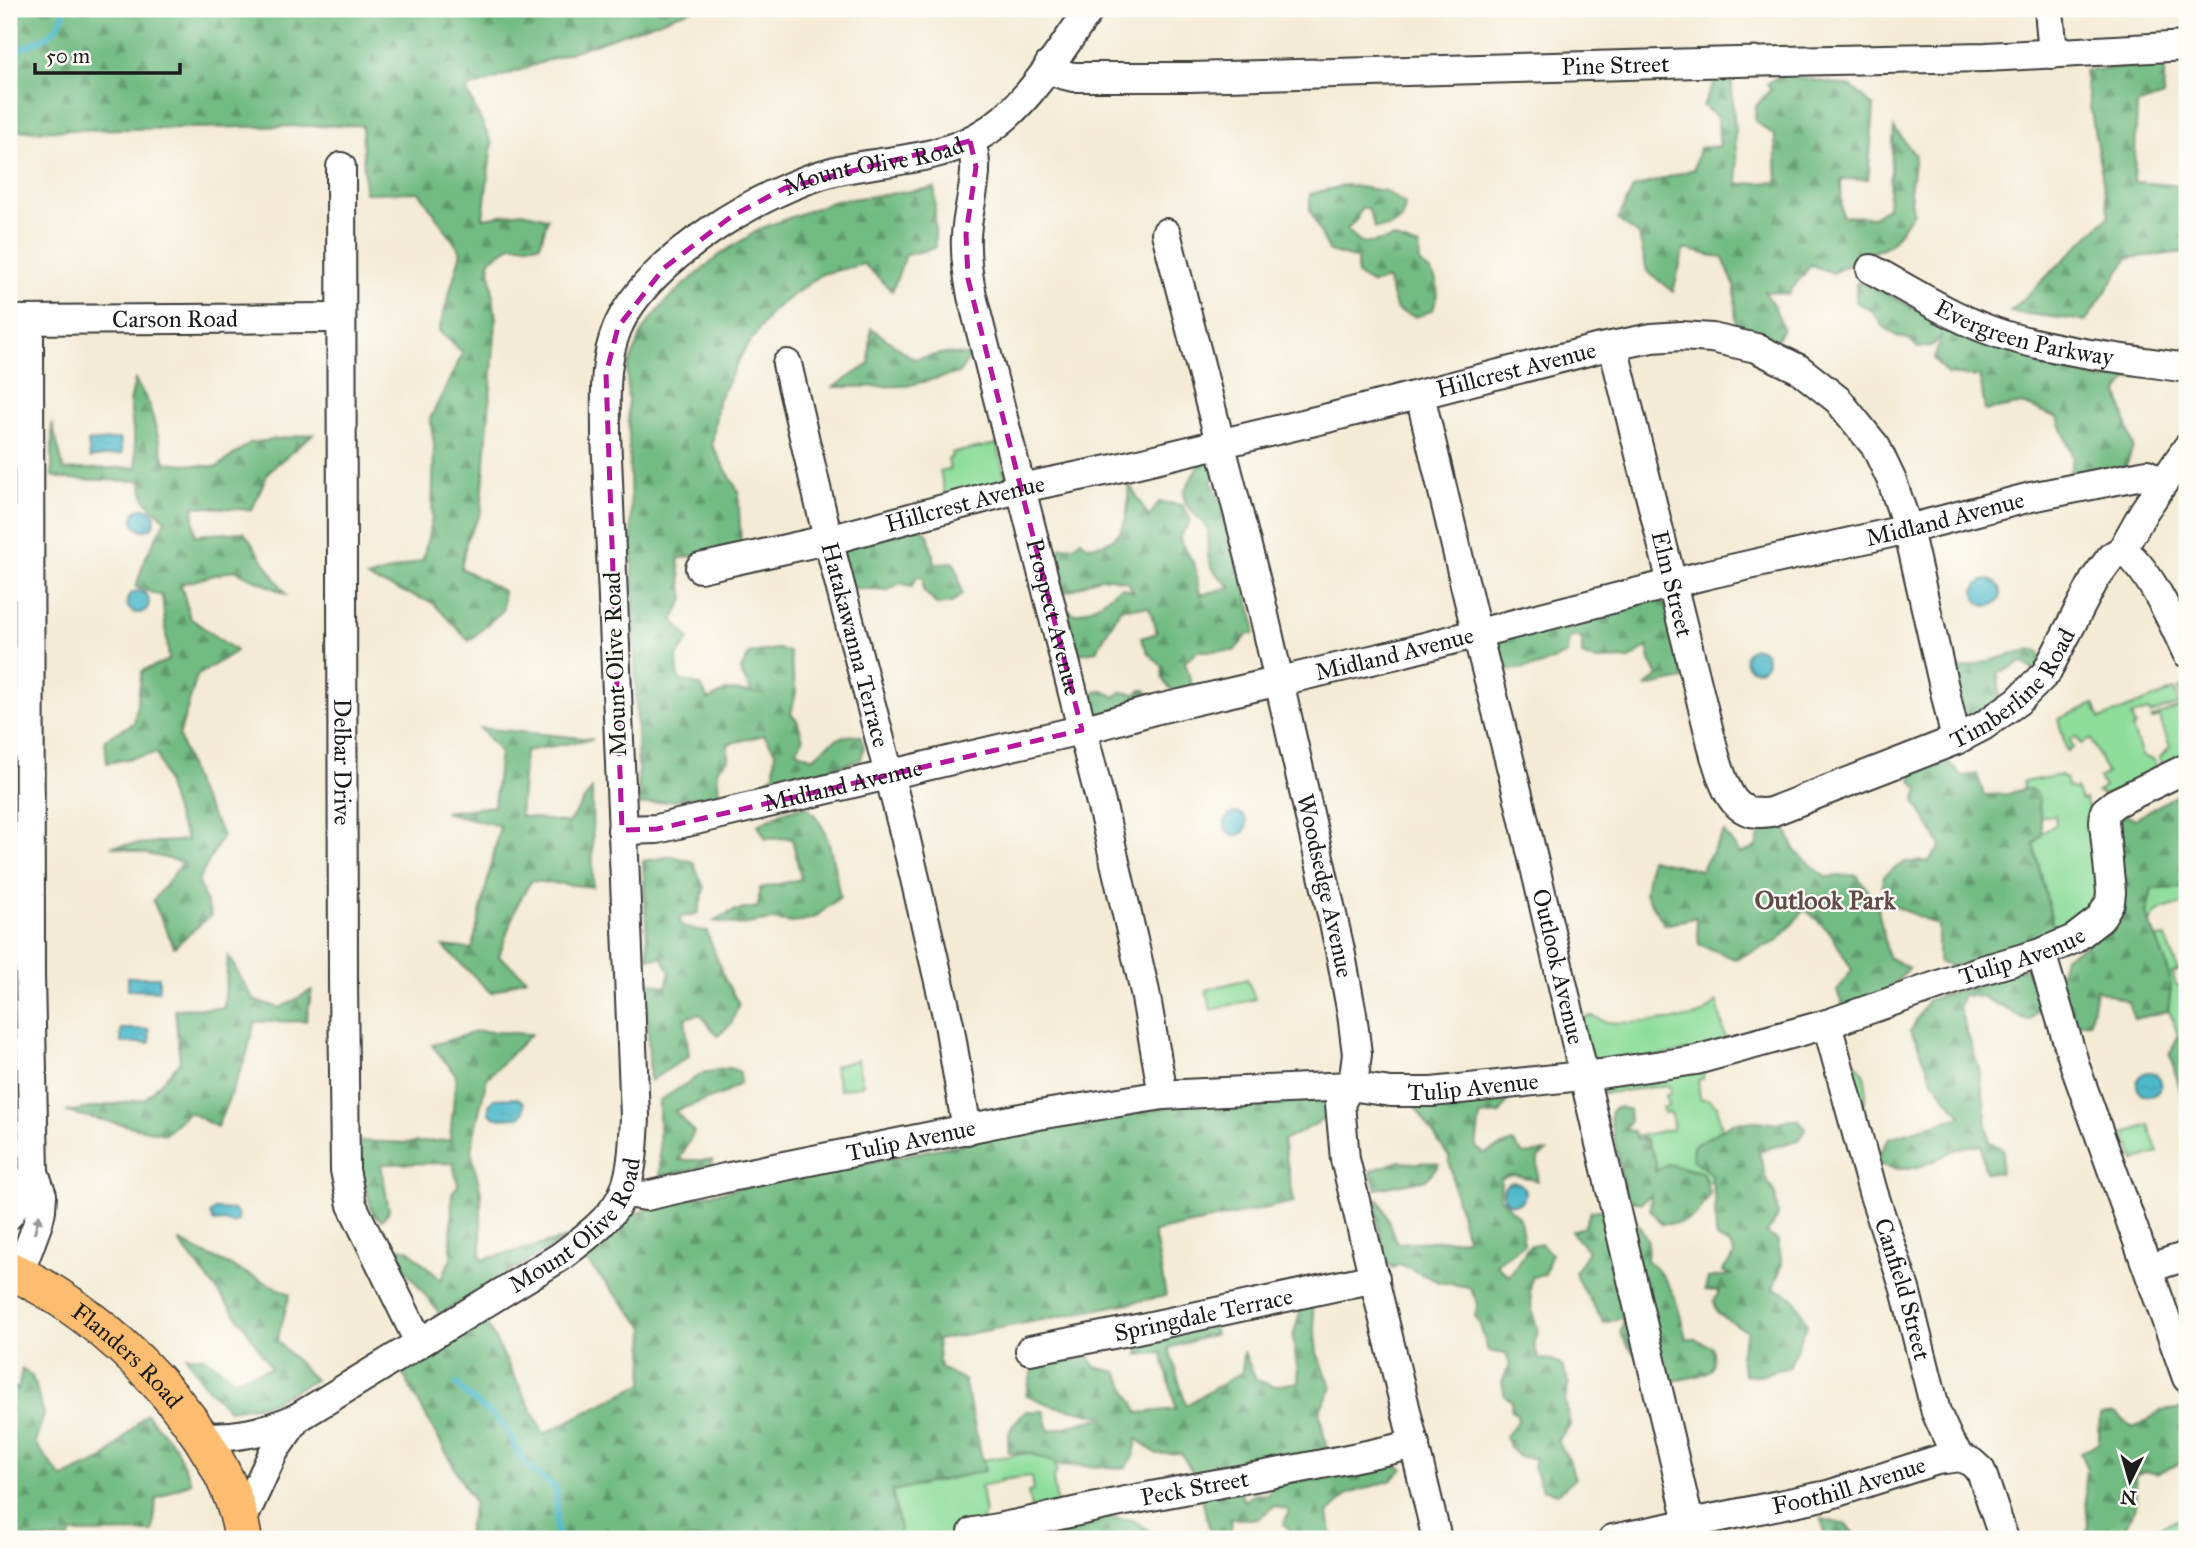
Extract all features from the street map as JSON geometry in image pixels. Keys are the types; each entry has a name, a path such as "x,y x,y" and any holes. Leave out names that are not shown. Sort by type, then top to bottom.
{"main road":[{"name":"Flanders Road","path":"14,1272 63,1299 113,1337 144,1368 199,1436 220,1471"},
{"name":"Mount Olive Road","path":"220,1471 242,1531"}],"street":[{"name":"Mount Olive Road","path":"199,1436 248,1434 297,1418 560,1257 602,1224 616,1208 625,1193 632,1169 635,1116 606,416 606,374 618,327 642,291 664,268 712,230 759,200 836,171 927,155 970,141 990,130 1009,114 1090,9"},
{"path":"2049,9 2053,54"},
{"name":"Pine Street","path":"1049,65 1061,74 1073,78 1129,78 1961,58 2187,46"},
{"name":"Prospect Avenue","path":"970,141 976,161 966,234 968,279 1145,992 1163,1095"},
{"name":"Delbar Drive","path":"341,167 345,1170 352,1205 419,1342"},
{"name":"Woodsedge Avenue","path":"1166,233 1259,593 1350,1003 1357,1064 1340,1104 1343,1143 1437,1539"},
{"name":"Evergreen Parkway","path":"1871,269 1961,317 2007,336 2187,368"},
{"name":"Carson Road","path":"19,320 341,318"},
{"path":"14,1272 41,1210 42,1195 34,1172 19,975 19,320"},
{"name":"Hillcrest Avenue","path":"700,568 1613,346 1652,338 1704,337 1756,348 1799,369 1838,400 1870,438 1888,473 1908,529 1956,740"},
{"name":"Elm Street","path":"1613,346 1670,583 1724,785 1736,804 1747,811"},
{"name":"Hatakawanna Terrace","path":"787,364 949,1024 967,1130"},
{"name":"Outlook Avenue","path":"1420,395 1634,1279 1692,1532"},
{"name":"Timberline Road","path":"1747,811 1758,814 1771,812 1956,740 1996,718 2022,698 2041,680 2061,648 2095,579 2111,557 2122,550 2162,483 2187,448"},
{"name":"Midland Avenue","path":"622,830 657,829 1082,730 1154,710 1477,634 1670,583 1908,529 1989,507 2147,474 2162,483"},
{"path":"2122,550 2135,558 2187,653"},
{"name":"Tulip Avenue","path":"625,1193 646,1196 967,1130 1163,1095 1349,1087 1391,1092 1432,1092 1584,1076 1696,1060 1826,1024 1967,975 2041,953 2067,943 2089,930 2104,915 2109,906 2111,892 2104,822 2106,809 2187,768"},
{"path":"2041,953 2076,1069 2187,1378"},
{"name":"Canfield Street","path":"1826,1024 1873,1192 1905,1289 1936,1412 1950,1443 1960,1457 1981,1471 2004,1539"},
{"path":"9,1215 34,1172"},
{"path":"2149,1268 2187,1256"},
{"name":"Springdale Terrace","path":"1030,1350 1375,1278"},
{"name":"Mount Olive Road","path":"242,1531 274,1451 297,1418"},
{"name":"Peck Street","path":"973,1532 1011,1527 1130,1500 1349,1460 1415,1444"},
{"name":"Foothill Avenue","path":"1613,1539 1692,1532 1828,1496 1937,1460 1960,1457"}],"highlighted area":[{"path":"970,141 976,167 966,234 968,279 1082,730 657,829 622,830 606,374 618,327 664,268 732,216 785,188"}],"green space":[{"path":"9,9 694,9 466,89 492,144 483,218 522,212 548,218 540,245 511,245 489,261 496,321 481,513 467,538 461,568 503,591 503,610 469,641 433,603 367,578 423,560 432,518 434,444 430,419 463,353 439,331 461,252 419,192 365,193 362,125 9,131"},
{"path":"2165,64 2163,96 2137,105 2134,182 2187,186 2187,252 2128,258 2086,321 2010,312 2109,216 2084,71"},
{"path":"1731,71 1738,184 1777,182 1775,136 1755,121 1756,106 1771,89 1767,84 1781,74 1852,87 1874,107 1868,179 1841,180 1842,216 1873,217 1888,207 1894,128 1915,155 1910,192 1913,212 1892,243 1833,273 1811,265 1788,294 1764,291 1783,328 1774,346 1736,335 1735,287 1723,258 1684,249 1673,292 1647,271 1639,235 1618,220 1633,188 1694,169 1699,148 1720,146 1717,117 1703,106 1720,72"},
{"path":"1346,185 1385,191 1405,204 1402,220 1389,227 1375,228 1368,208 1361,208 1357,219 1347,229 1359,242 1372,243 1393,238 1419,247 1420,264 1432,273 1437,284 1433,310 1416,317 1397,310 1387,279 1373,284 1357,275 1357,259 1329,251 1310,210 1310,194"},
{"path":"935,188 935,248 906,255 892,291 864,264 822,274 773,310 745,349 718,400 712,445 738,491 741,544 678,559 684,599 673,620 689,639 677,657 678,679 701,686 708,700 728,690 752,693 740,671 750,653 778,649 789,651 796,692 791,714 797,720 803,739 796,751 813,758 839,738 860,736 864,746 861,760 755,789 774,774 775,751 764,735 728,744 728,759 717,770 719,794 639,805 627,369 644,328 670,297 722,253 762,228 835,201"},
{"path":"1863,282 1930,316 2088,363 2085,375 2104,381 2115,368 2135,370 2138,376 2127,380 2118,392 2133,447 2126,466 2068,481 2073,458 2058,418 2023,404 1985,411 1980,377 1947,374 1934,359 1941,337 1931,346 1918,348 1909,339 1897,336 1882,325 1872,311 1856,302 1856,283"},
{"path":"871,328 914,359 945,353 971,356 959,373 906,386 834,387 869,364"},
{"path":"135,380 149,404 165,462 217,467 250,443 313,434 268,472 252,510 193,506 195,535 244,532 286,594 234,570 181,584 190,618 236,651 197,676 179,736 197,790 223,835 198,881 211,915 174,947 153,901 183,862 111,846 187,840 178,821 157,753 107,763 105,739 134,723 142,671 169,660 162,596 136,587 145,559 165,520 145,500 141,481 65,479 52,476 52,423 64,470 137,467 130,403"},
{"path":"997,444 1006,480 946,499 940,471 950,469 948,459 952,457 951,453"},
{"path":"1200,462 1210,462 1214,475 1211,481 1223,506 1255,624 1254,634 1248,634 1234,651 1197,651 1185,662 1192,685 1182,695 1166,684 1163,667 1148,653 1141,638 1157,633 1149,607 1121,608 1096,651 1078,654 1066,642 1062,619 1069,610 1075,614 1093,607 1121,587 1133,592 1128,582 1106,578 1093,580 1065,592 1061,582 1052,577 1046,557 1062,547 1074,546 1081,540 1088,546 1101,544 1118,534 1127,516 1128,482 1149,517 1159,502 1182,505 1191,520 1179,538 1195,566 1200,595 1231,587 1213,569 1208,556 1209,529 1186,505 1183,494"},
{"path":"919,526 928,534 935,564 953,562 962,594 951,603 937,605 923,590 923,578 917,577 912,586 900,583 889,590 850,587 840,550"},
{"path":"1656,599 1666,605 1684,679 1645,687 1658,676 1650,661 1648,646 1630,659 1596,660 1582,655 1582,639 1576,636 1569,638 1567,654 1539,666 1504,671 1495,660 1497,640"},
{"path":"2032,649 2041,654 2038,674 2022,662 1998,674 2000,698 1962,726 1950,672"},
{"path":"2187,685 2187,761 2165,773 2159,758 2170,747 2159,717 2152,720 2151,718 2183,706 2178,689"},
{"path":"1104,690 1115,697 1121,692 1137,694 1146,690 1154,701 1102,727 1084,705 1095,692"},
{"path":"2174,690 2179,704 2150,714 2148,711 2131,716 2135,727 2132,728 2142,756 2154,760 2160,775 2104,795 2097,792 2104,787 2099,778 2107,773 2091,739 2081,744 2077,737 2070,739 2073,748 2067,751 2058,719 2094,704 2100,719"},
{"path":"480,728 593,739 525,751 520,816 568,823 592,789 593,887 531,881 517,905 499,956 526,978 491,993 443,946 472,949 500,826 444,812 494,806 500,752"},
{"path":"1943,757 1962,776 1977,774 1984,795 2031,789 2038,796 2042,833 2034,845 2055,934 1954,967 1938,962 1938,925 1890,904 1882,886 1884,875 1905,862 1929,861 1941,846 1915,801 1919,789 1911,781 1915,767"},
{"path":"2060,775 2065,778 2067,786 2075,790 2076,788 2081,800 2085,799 2088,807 2097,812 2100,883 2092,909 2085,919 2055,934 2034,845 2042,833 2056,824 2055,815 2032,818 2023,782"},
{"path":"2187,789 2187,884 2181,888 2152,889 2146,914 2167,965 2171,988 2168,1011 2134,1019 2128,1002 2096,989 2090,1022 2070,1024 2057,987 2064,956 2086,946 2118,850 2122,814 2135,819"},
{"path":"806,806 815,815 826,836 840,897 814,918 792,923 772,920 740,925 714,921 733,911 758,907 760,888 801,879 792,838 766,839 758,825 782,812"},
{"path":"1782,820 1796,852 1826,877 1857,875 1877,904 1888,957 1909,968 1883,996 1843,1006 1837,991 1852,970 1830,932 1805,909 1778,941 1735,959 1699,944 1696,917 1665,925 1645,893 1650,859 1701,870 1724,832 1740,854 1756,847 1762,824"},
{"path":"672,856 693,862 704,888 698,913 679,918 682,926 707,932 724,978 739,1004 731,1024 718,1036 700,1014 685,1018 689,1056 650,1081 646,981 666,987 670,972 663,958 648,958 643,861"},
{"path":"2187,884 2187,905 2160,911 2150,923 2146,914 2152,889 2181,888"},
{"path":"2166,937 2178,971 2172,973 2176,985 2180,986 2187,1011 2187,1038 2179,1038 2168,1011 2168,973 2156,938"},
{"path":"228,956 254,1000 280,1008 312,990 306,1021 255,1022 246,1057 217,1127 189,1112 165,1134 66,1112 145,1099 180,1062 175,1009 224,1008"},
{"path":"2034,965 2046,1001 2029,1021 1983,997 1962,995 1959,1008 1980,1072 1989,1141 2004,1150 2000,1173 1986,1172 1982,1145 1954,1150 1932,1162 1907,1169 1892,1168 1875,1162 1889,1138 1961,1116 1933,1081 1910,1031 1928,1000"},
{"path":"1247,979 1255,999 1211,1010 1206,990"},
{"path":"1717,1002 1727,1045 1602,1065 1591,1060 1582,1020 1587,1017 1614,1022 1694,1017"},
{"path":"479,1031 531,1034 487,1078 477,1121 471,1150 481,1193 481,1260 567,1238 440,1314 402,1265 396,1247 409,1250 441,1280 451,1258 452,1193 458,1185 453,1163 381,1164 389,1211 382,1220 373,1215 361,1169 360,1141 408,1143 450,1140 456,1075 432,1045"},
{"path":"2177,1038 2187,1038 2187,1113 2170,1054"},
{"path":"857,1060 863,1085 840,1090 834,1066"},
{"path":"1853,1061 1862,1070 1866,1083 1862,1109 1848,1064"},
{"path":"729,1068 740,1072 740,1083 725,1093 675,1111 694,1132 679,1160 713,1160 712,1166 660,1176 659,1101 703,1073"},
{"path":"1704,1069 1703,1079 1698,1080 1700,1099 1708,1099 1717,1106 1722,1130 1693,1146 1711,1174 1712,1182 1707,1183 1702,1172 1655,1174 1656,1162 1646,1139 1638,1136 1673,1129 1672,1115 1669,1112 1663,1113 1662,1108 1668,1106 1666,1095 1671,1094 1669,1085 1598,1094 1600,1088"},
{"path":"1510,1096 1500,1114 1480,1116 1476,1147 1484,1153 1513,1142 1523,1154 1546,1152 1538,1158 1537,1181 1514,1175 1501,1179 1500,1197 1520,1219 1524,1244 1496,1264 1509,1276 1529,1246 1541,1243 1551,1254 1545,1275 1532,1277 1530,1291 1532,1312 1538,1330 1534,1346 1539,1359 1552,1360 1562,1366 1569,1382 1565,1399 1570,1425 1557,1441 1569,1460 1575,1479 1558,1493 1542,1489 1533,1466 1535,1458 1519,1457 1510,1449 1505,1436 1518,1421 1517,1415 1511,1409 1512,1401 1505,1396 1502,1382 1510,1365 1506,1354 1488,1351 1475,1316 1478,1303 1469,1287 1439,1282 1400,1264 1393,1268 1385,1262 1376,1214 1378,1198 1397,1243 1467,1239 1449,1157 1414,1105"},
{"path":"1327,1099 1329,1117 1283,1141 1294,1202 1154,1232 1166,1296 937,1340 940,1368 964,1380 985,1471 892,1491 902,1539 466,1539 474,1503 400,1369 486,1322 544,1434 643,1383 645,1328 582,1256 634,1214 675,1201 1020,1132 1185,1104"},
{"path":"1619,1107 1629,1110 1630,1121 1625,1129 1634,1131 1637,1139 1646,1139 1656,1162 1655,1171 1668,1164 1702,1172 1710,1193 1697,1214 1678,1223 1661,1224 1650,1209 1651,1195 1641,1203 1626,1199 1610,1119 1612,1110"},
{"path":"1799,1120 1805,1129 1799,1140 1759,1151 1765,1176 1775,1194 1778,1216 1767,1233 1778,1241 1782,1265 1773,1289 1796,1301 1807,1325 1789,1367 1759,1375 1744,1375 1740,1354 1747,1331 1718,1314 1714,1301 1719,1291 1705,1290 1708,1278 1731,1275 1722,1271 1735,1255 1729,1244 1716,1238 1711,1174 1692,1159 1693,1146 1733,1123 1776,1123"},
{"path":"2149,1125 2158,1153 2135,1161 2125,1133"},
{"path":"1399,1161 1439,1164 1427,1179 1376,1189 1370,1171"},
{"path":"1611,1209 1632,1214 1648,1241 1647,1261 1670,1286 1686,1339 1695,1339 1711,1346 1713,1364 1705,1373 1673,1381 1659,1358 1639,1357 1620,1333 1625,1317 1604,1323 1577,1279 1575,1272 1588,1251 1571,1231 1584,1227 1591,1211"},
{"path":"178,1241 290,1294 277,1341 315,1380 267,1404 229,1410 203,1383 186,1356 205,1357 234,1379 271,1368 244,1325"},
{"path":"1312,1300 1317,1353 1332,1388 1319,1411 1327,1450 1196,1478 1181,1453 1157,1454 1137,1439 1134,1455 1126,1468 1060,1465 1029,1453 1008,1452 1011,1429 1026,1411 1044,1411 1049,1431 1105,1417 1051,1405 1026,1395 1034,1364 1088,1354 1095,1367 1117,1372 1139,1413 1176,1409 1162,1353 1138,1355 1141,1339 1211,1324 1215,1334 1169,1348 1186,1405 1242,1372 1243,1351 1256,1380 1274,1386 1299,1382 1293,1337 1303,1302"},
{"path":"22,1369 32,1376 44,1414 35,1443 62,1478 104,1459 146,1414 175,1446 191,1482 156,1499 153,1532 71,1533 69,1539 9,1539 9,1382 18,1390"},
{"path":"2186,1408 2187,1464 2181,1463 2156,1474 2144,1471 2135,1475 2137,1502 2126,1526 2131,1539 2084,1539 2088,1525 2085,1487 2087,1469 2080,1453 2099,1442 2100,1415 2115,1413 2133,1428 2160,1411"},
{"path":"1028,1453 1055,1463 1057,1471 1053,1479 1057,1504 1031,1508 1028,1492 1033,1491 1031,1476 1001,1480 981,1486 985,1514 973,1539 902,1539 892,1491 984,1471 982,1460"},
{"path":"1394,1464 1403,1469 1392,1480 1348,1494 1328,1513 1332,1539 1299,1539 1284,1524 1289,1510 1274,1506 1258,1519 1230,1519 1232,1539 1212,1539 1201,1495 1238,1488 1244,1501 1255,1494 1268,1495 1274,1482"},
{"path":"2187,1516 2187,1539 2155,1539 2158,1538 2155,1528"},
{"path":"1106,1517 1133,1520 1163,1539 1022,1539 1024,1536"},
{"path":"1822,1519 1846,1525 1856,1539 1825,1539"}],"water":[{"path":"120,439 122,454 90,458 88,442"},
{"path":"144,508 152,511 155,519 152,527 144,530 136,527 133,519 136,511"},
{"path":"1988,580 1997,584 2001,593 1997,602 1988,606 1979,602 1975,593 1979,584"},
{"path":"138,591 146,594 149,602 146,610 138,613 130,610 127,602 130,594"},
{"path":"1756,648 1766,655 1767,659 1760,669 1756,670 1746,663 1745,659 1752,649"},
{"path":"1236,813 1244,816 1247,824 1244,832 1236,835 1228,832 1225,824 1228,816"},
{"path":"128,977 159,977 159,991 128,990"},
{"path":"121,1029 149,1029 150,1043 121,1043"},
{"path":"2149,1072 2158,1075 2161,1084 2158,1093 2149,1096 2140,1093 2137,1084 2140,1075"},
{"path":"518,1098 524,1103 524,1111 520,1117 495,1118 489,1113 489,1105 494,1099"},
{"path":"1514,1182 1522,1185 1525,1193 1522,1201 1514,1204 1506,1201 1503,1193 1506,1185"},
{"path":"216,1209 234,1210 238,1221 232,1224 214,1222 210,1214"}],"waterway":[{"path":"9,53 35,43 51,33 62,19 64,9"},
{"path":"457,1384 467,1396 505,1427 525,1464 555,1487 556,1536 579,1539"}],"district":[{"name":"Outlook Park","path":"1825,900"}]}
